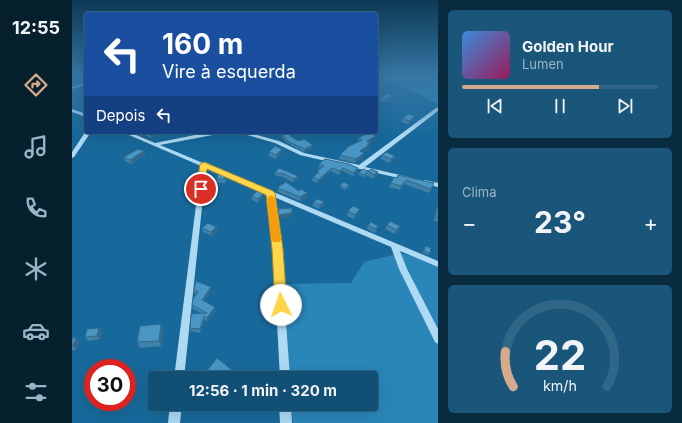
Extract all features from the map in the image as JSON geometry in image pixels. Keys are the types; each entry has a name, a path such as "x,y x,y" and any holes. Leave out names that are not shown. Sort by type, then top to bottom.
{"street":[{"path":"361,167 438,109"},
{"path":"72,110 84,115"},
{"path":"72,156 87,134"},
{"path":"130,134 438,264"},
{"path":"156,144 208,134"},
{"path":"247,134 277,142 302,154 438,185"},
{"path":"179,371 204,164"},
{"path":"270,193 278,257 284,371"},
{"path":"394,246 402,269 438,339"},
{"path":"174,423 175,411"},
{"path":"286,411 286,423"}],"shaded area":[{"path":"420,95 438,95 438,104"},
{"path":"401,253 438,267 438,423 293,423 292,411 378,411 378,371 289,371 285,284 351,283 364,262"}],"building":[{"path":"386,95 393,96 387,99 381,97"},
{"path":"409,114 415,116 409,121 402,118"},
{"path":"288,134 298,141 304,139 313,145 305,149 289,142 282,135"},
{"path":"367,134 376,136 367,141 371,143 367,144 369,145 360,151 364,153 356,159 340,155 349,146 362,140 358,138"},
{"path":"275,146 282,149 276,155 269,152"},
{"path":"138,149 144,151 130,160 124,157"},
{"path":"386,152 395,156 391,159 382,155"},
{"path":"325,159 349,164 358,168 354,173 343,168 340,171 332,168 318,180 313,177 319,172 317,171 324,166 319,164"},
{"path":"279,168 298,176 294,179 282,173 280,174 275,172"},
{"path":"363,169 368,171 364,175 359,173"},
{"path":"371,169 378,172 374,175 368,171"},
{"path":"218,174 225,175 225,179 217,179"},
{"path":"398,175 434,183 431,189 406,180 401,186 391,183 394,177 398,178"},
{"path":"286,182 299,191 301,189 307,193 300,197 278,188"},
{"path":"344,182 349,185 345,188 340,185"},
{"path":"257,191 263,194 258,199 252,196"},
{"path":"318,199 324,202 320,205 313,202"},
{"path":"438,205 438,218 435,217"},
{"path":"353,206 360,209 355,215 348,211"},
{"path":"292,208 292,213 279,215 278,209"},
{"path":"390,221 400,226 396,230 387,225"},
{"path":"371,222 378,226 376,229 368,225"},
{"path":"208,223 216,227 211,232 202,228"},
{"path":"425,246 431,248 430,253 424,251"},
{"path":"196,281 211,287 202,300 215,307 207,318 204,316 200,329 190,328 191,314 207,313 192,305 193,299 198,292 194,289"},
{"path":"161,324 159,341 137,342 140,326"},
{"path":"99,328 97,336 85,337 87,329"},
{"path":"72,338 76,338 73,346 72,346"},
{"path":"217,358 233,371 207,371"}],"slow traffic":[{"path":"271,198 276,239"}],"route":[{"path":"201,189 204,164 270,193 277,249 281,305"}]}
